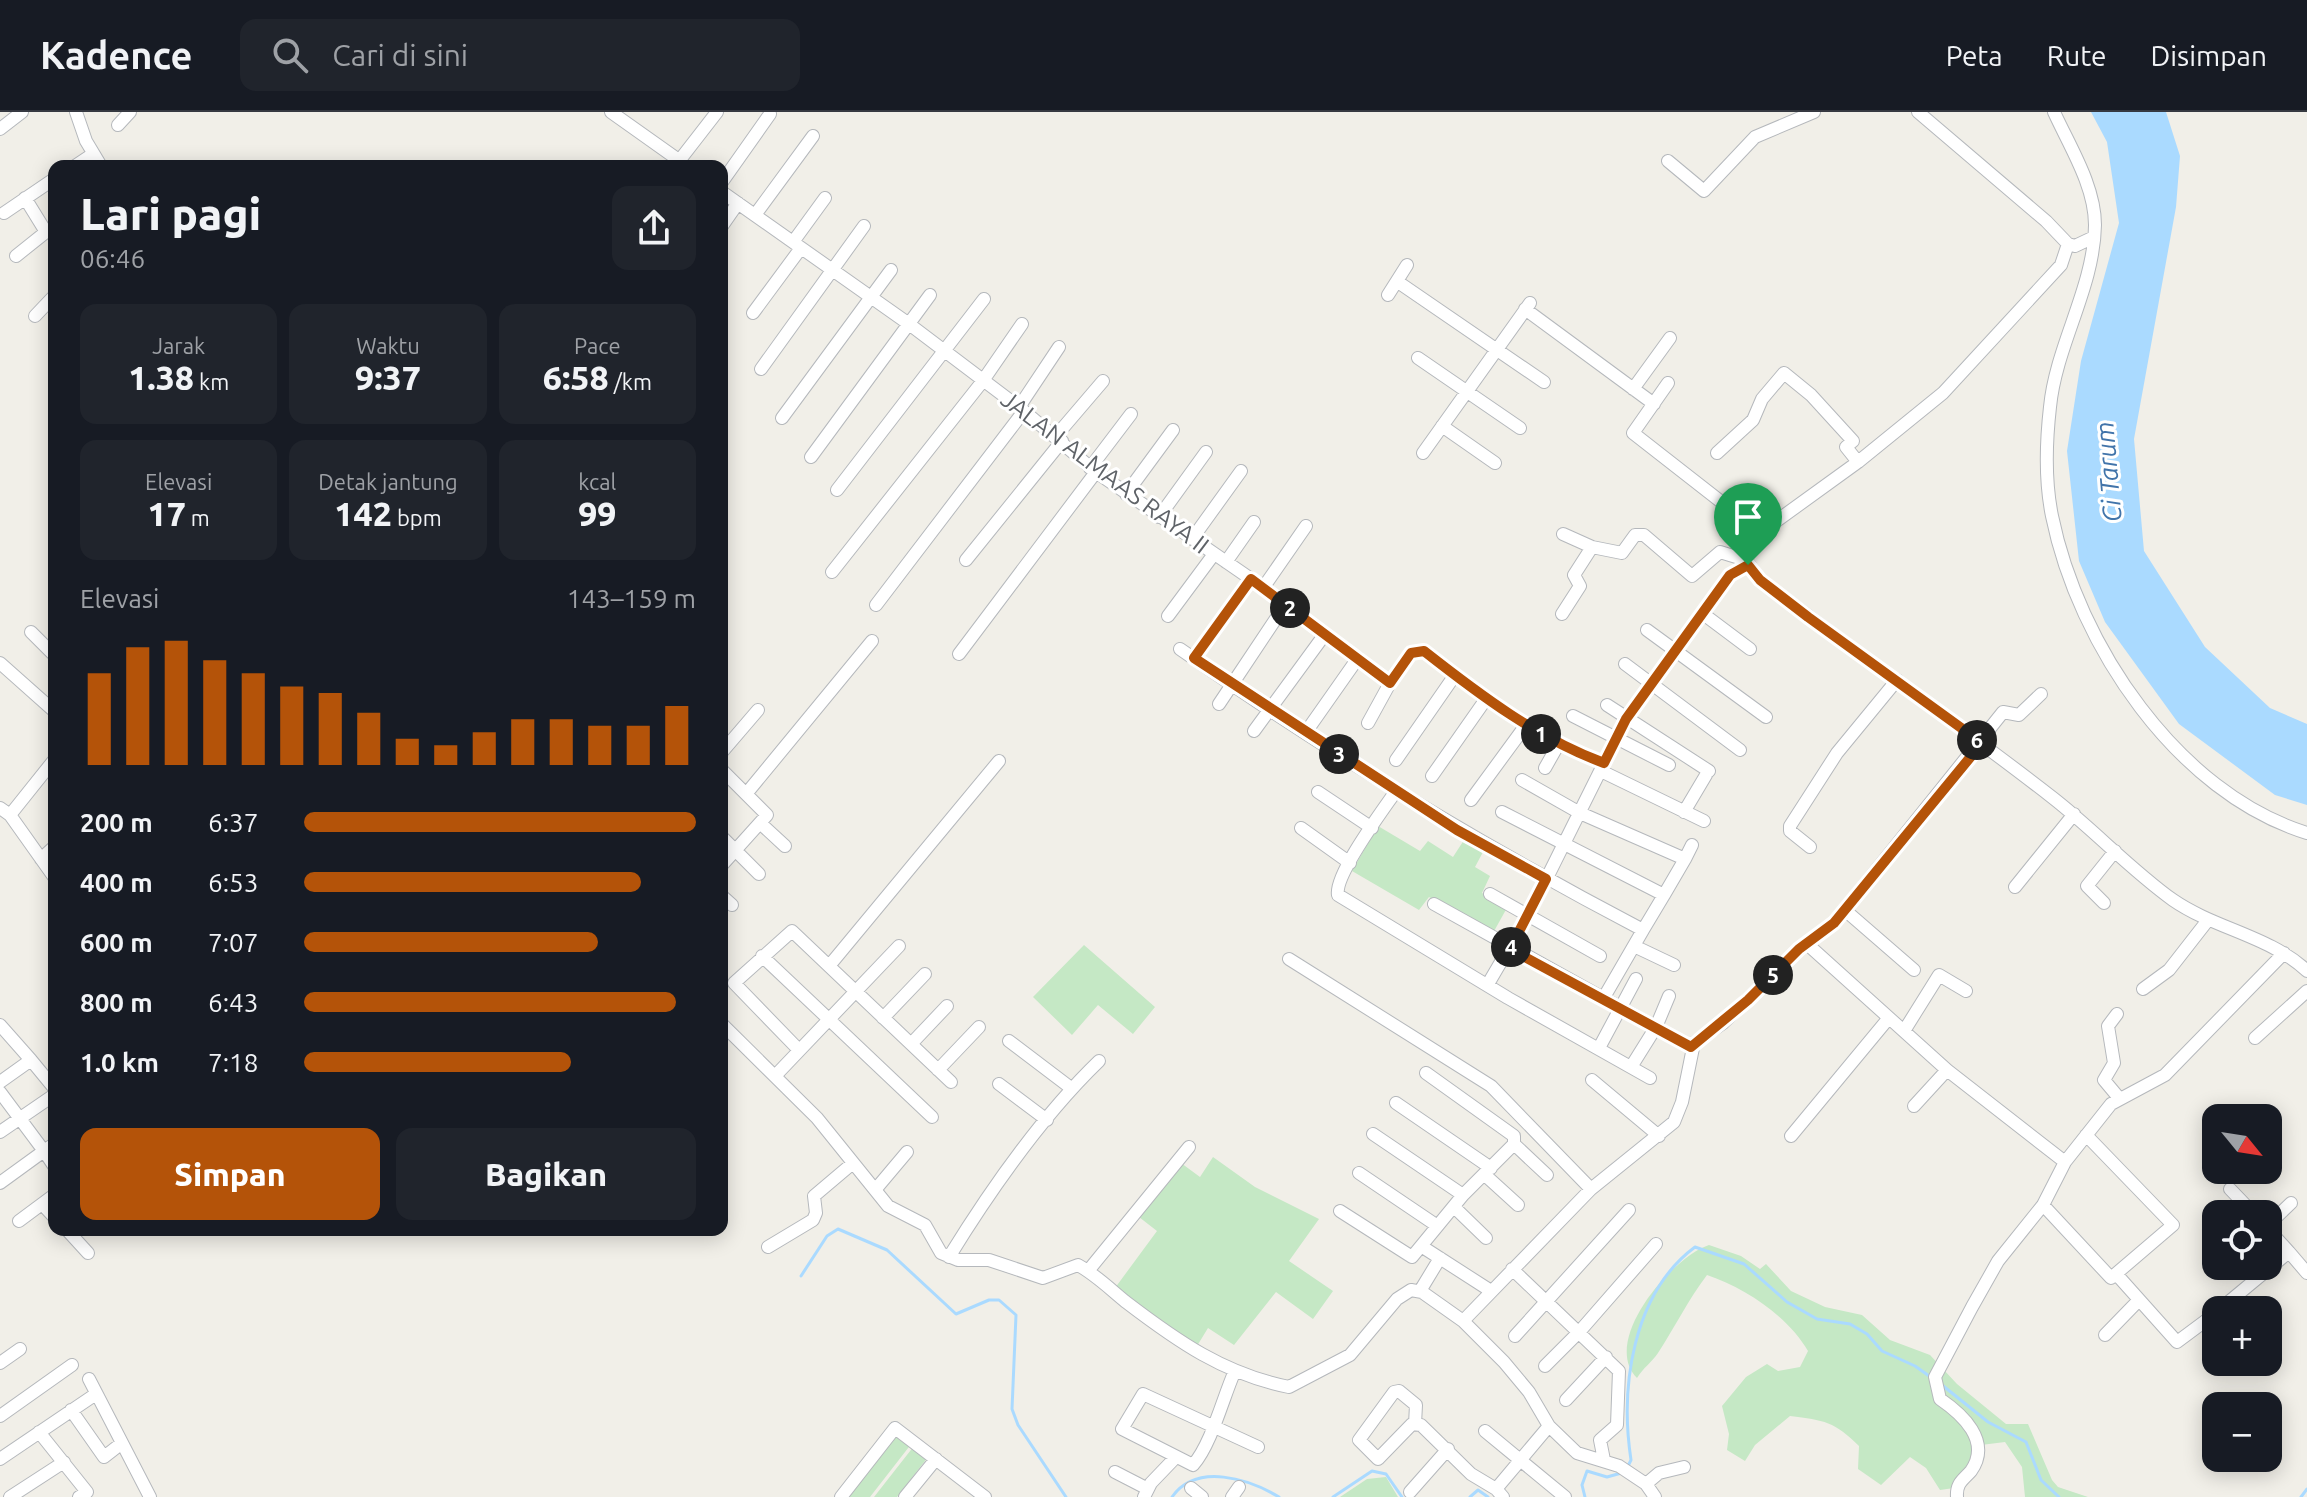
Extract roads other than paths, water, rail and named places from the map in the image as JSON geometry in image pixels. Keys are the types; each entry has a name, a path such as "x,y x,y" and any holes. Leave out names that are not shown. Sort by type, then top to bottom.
{"street":[{"path":"0,129 22,112"},
{"path":"118,125 130,112"},
{"path":"611,112 679,160"},
{"path":"685,160 717,112"},
{"path":"1668,161 1704,191 1755,137 1814,112"},
{"path":"1918,112 2046,221 2068,244 2075,246 2094,237"},
{"path":"2054,112 2085,179 2094,214 2094,237 2085,285 2050,404 2051,514 2068,570 2101,652 2165,734 2235,799 2267,818 2307,833"},
{"path":"79,114 97,160"},
{"path":"728,174 770,114"},
{"path":"755,215 813,136"},
{"path":"84,160 93,154"},
{"path":"4,213 48,183"},
{"name":"JALAN ALMAAS RAYA II","path":"728,196 909,324 982,382 1022,409 1093,470 1251,579 1390,683"},
{"path":"25,198 48,227"},
{"path":"753,313 825,198"},
{"path":"728,217 738,203"},
{"path":"761,369 864,226"},
{"path":"16,256 48,231"},
{"path":"1488,984 1529,914 1626,719 1730,575 1747,562 1748,549 1761,533 1858,462 1943,393 2061,265 2068,244"},
{"path":"1388,295 1407,265"},
{"path":"782,418 891,270"},
{"path":"1398,282 1544,382"},
{"path":"811,457 930,295"},
{"path":"837,490 946,353 984,299"},
{"path":"35,316 48,302"},
{"path":"1423,453 1528,306 1654,404"},
{"path":"832,572 982,382 1022,324"},
{"path":"1633,389 1670,338"},
{"path":"876,605 1022,409 1059,347"},
{"path":"1418,358 1520,428"},
{"path":"1717,453 1753,420 1762,399 1784,373 1811,395 1853,441 1846,447 1858,462"},
{"path":"966,560 1103,381"},
{"path":"1668,383 1633,433 1761,533"},
{"path":"959,654 1131,414"},
{"path":"1442,426 1495,463"},
{"path":"1126,494 1173,430"},
{"path":"1159,517 1206,452"},
{"path":"1192,539 1241,471"},
{"path":"1226,562 1254,522"},
{"path":"1263,588 1306,526"},
{"path":"1563,534 1592,547 1622,553 1640,534 1692,576 1720,552 1747,562 1760,580 2074,814 2170,897 2208,920 2304,963"},
{"path":"1562,614 1580,586 1574,575 1592,547"},
{"path":"1168,616 1214,554"},
{"path":"1194,658 1251,579"},
{"path":"1219,704 1285,605"},
{"path":"1702,613 1750,649"},
{"path":"1647,630 1766,717"},
{"path":"31,632 48,649"},
{"path":"1254,731 1325,634"},
{"path":"746,794 872,641"},
{"path":"1180,649 1268,710 1457,830 1643,930"},
{"path":"1368,723 1390,683 1417,650 1558,745 1704,821"},
{"path":"1306,732 1358,658"},
{"path":"0,663 48,706"},
{"path":"1625,664 1740,750"},
{"path":"1396,760 1455,675"},
{"path":"1810,847 1790,831 1790,826 1837,753 1897,680"},
{"path":"1463,1321 1591,1189 1659,1136 1678,1115 1691,1047 1732,1015 1806,943 1846,911 1982,743 2003,712 2019,715 2041,694"},
{"path":"1432,776 1486,699"},
{"path":"1607,705 1707,773 1684,812"},
{"path":"728,745 758,710"},
{"path":"1573,716 1669,765"},
{"path":"1471,800 1526,725"},
{"path":"1545,768 1558,745"},
{"path":"829,966 999,761"},
{"path":"48,766 5,812 48,869"},
{"path":"728,776 767,815 728,859"},
{"path":"1522,780 1580,813 1685,859"},
{"path":"1396,791 1350,863 1338,887 1338,895 1650,1078"},
{"path":"1318,792 1372,828"},
{"path":"1502,812 1664,895"},
{"path":"2015,887 2074,814"},
{"path":"760,823 785,846"},
{"path":"1301,828 1350,863"},
{"path":"728,843 759,874"},
{"path":"1603,999 1692,845"},
{"path":"2104,903 2087,886 2115,851"},
{"path":"41,859 48,853"},
{"path":"1490,894 1600,956"},
{"path":"1434,904 1691,1047"},
{"path":"1846,911 1914,970"},
{"path":"2143,989 2169,970 2208,920"},
{"path":"799,1050 736,988 738,978 792,931 951,1082"},
{"path":"1806,943 1947,1070 2065,1162"},
{"path":"775,1076 899,946"},
{"path":"1634,946 1674,965"},
{"path":"1957,1497 1957,1487 1974,1466 1976,1441 1967,1419 1940,1399 1935,1377 1998,1261 2043,1205 2065,1162 2119,1098 2165,1075 2284,953"},
{"path":"762,956 932,1117"},
{"path":"1289,959 1491,1086 1591,1189"},
{"path":"883,1018 925,974"},
{"path":"1904,1031 1939,975 1966,991"},
{"path":"1599,1048 1636,979"},
{"path":"2255,1038 2307,991"},
{"path":"1631,1067 1656,1027 1669,996"},
{"path":"911,1044 947,1006"},
{"path":"2117,1014 2108,1026 2114,1063 2104,1080 2119,1098"},
{"path":"1791,1136 1888,1019"},
{"path":"938,1070 979,1027"},
{"path":"1,1028 48,1081"},
{"path":"728,1030 817,1118 898,1214 925,1225 936,1247 949,1257 989,1260 1043,1278 1078,1265 1179,1342 1234,1373 1293,1386 1350,1355 1397,1299 1411,1290 1420,1291 1463,1321 1529,1392 1549,1426 1577,1453 1624,1469 1646,1484 1655,1497"},
{"path":"1009,1041 1071,1088"},
{"path":"0,1082 31,1060"},
{"path":"949,1257 971,1222 1071,1088 1099,1061"},
{"path":"1914,1106 1947,1070"},
{"path":"1340,1211 1409,1257 1463,1195 1514,1144 1514,1136 1426,1073"},
{"path":"1592,1080 1659,1136"},
{"path":"999,1084 1047,1120"},
{"path":"0,1092 48,1146"},
{"path":"0,1132 48,1099"},
{"path":"1396,1103 1488,1171 1518,1205"},
{"path":"1373,1134 1463,1195"},
{"path":"2043,1205 2100,1271 2111,1278 2118,1276 2173,1223 2086,1135"},
{"path":"1514,1144 1547,1175"},
{"path":"1088,1271 1189,1147"},
{"path":"0,1183 48,1148"},
{"path":"875,1190 907,1152"},
{"path":"768,1247 813,1220 816,1213 814,1196 853,1163"},
{"path":"1359,1173 1436,1225"},
{"path":"2230,1189 2241,1200"},
{"path":"19,1221 48,1200"},
{"path":"2282,1212 2291,1203"},
{"path":"42,1204 48,1210"},
{"path":"1454,1207 1486,1238"},
{"path":"1515,1336 1629,1210"},
{"path":"72,1236 88,1253"},
{"path":"1545,1366 1656,1244"},
{"path":"2282,1244 2307,1273"},
{"path":"1421,1246 1491,1291"},
{"path":"2236,1296 2289,1252"},
{"path":"1420,1291 1440,1258"},
{"path":"1512,1269 1619,1371 1617,1425 1600,1440 1604,1460"},
{"path":"2118,1276 2172,1339 2180,1342 2202,1324"},
{"path":"2105,1335 2139,1300"},
{"path":"0,1363 20,1349"},
{"path":"1566,1400 1606,1357"},
{"path":"0,1416 72,1365"},
{"path":"1234,1373 1211,1427 1193,1465 1122,1429 1141,1394 1211,1427 1258,1447"},
{"path":"89,1379 150,1497"},
{"path":"1399,1391 1416,1405 1415,1424 1378,1459 1359,1440 1394,1392 1399,1391"},
{"path":"0,1459 96,1394"},
{"path":"71,1410 104,1457 122,1443"},
{"path":"1415,1424 1448,1449 1471,1474 1500,1493 1519,1462 1549,1426"},
{"path":"841,1497 895,1428 976,1494"},
{"path":"1485,1431 1565,1497"},
{"path":"39,1432 86,1495"},
{"path":"1410,1492 1448,1449"},
{"path":"1115,1472 1146,1493 1175,1458"},
{"path":"905,1497 936,1459"},
{"path":"10,1497 64,1462"},
{"path":"1646,1484 1659,1473 1684,1467"},
{"path":"1191,1488 1202,1497"}],"water":[{"name":"Ci Tarum","path":"2091,112 2166,112 2180,156 2176,207 2134,439 2144,551 2205,647 2270,708 2307,724 2307,805 2275,795 2179,724 2105,622 2079,561 2067,451 2081,361 2119,223 2107,142"}],"waterway":[{"path":"801,1276 827,1236 838,1229 887,1250 956,1314 989,1300 999,1300 1016,1315 1012,1409 1018,1425 1066,1497"},
{"path":"1628,1466 1631,1460 1628,1403 1635,1344 1657,1290 1674,1267 1695,1247 1744,1264 1787,1302 1817,1319 1850,1324 1867,1334 1882,1351 1915,1366 1932,1378"},
{"path":"1942,1385 1988,1422 2026,1442 2041,1480 2059,1497"},
{"path":"1333,1497 1372,1471 1386,1474 1402,1497"},
{"path":"1585,1497 1582,1485 1587,1471 1607,1477 1625,1472"},
{"path":"1172,1497 1183,1486 1209,1477 1239,1480 1279,1497"},
{"path":"2301,1497 2307,1489"},
{"path":"1470,1497 1478,1490 1488,1497"}]}
